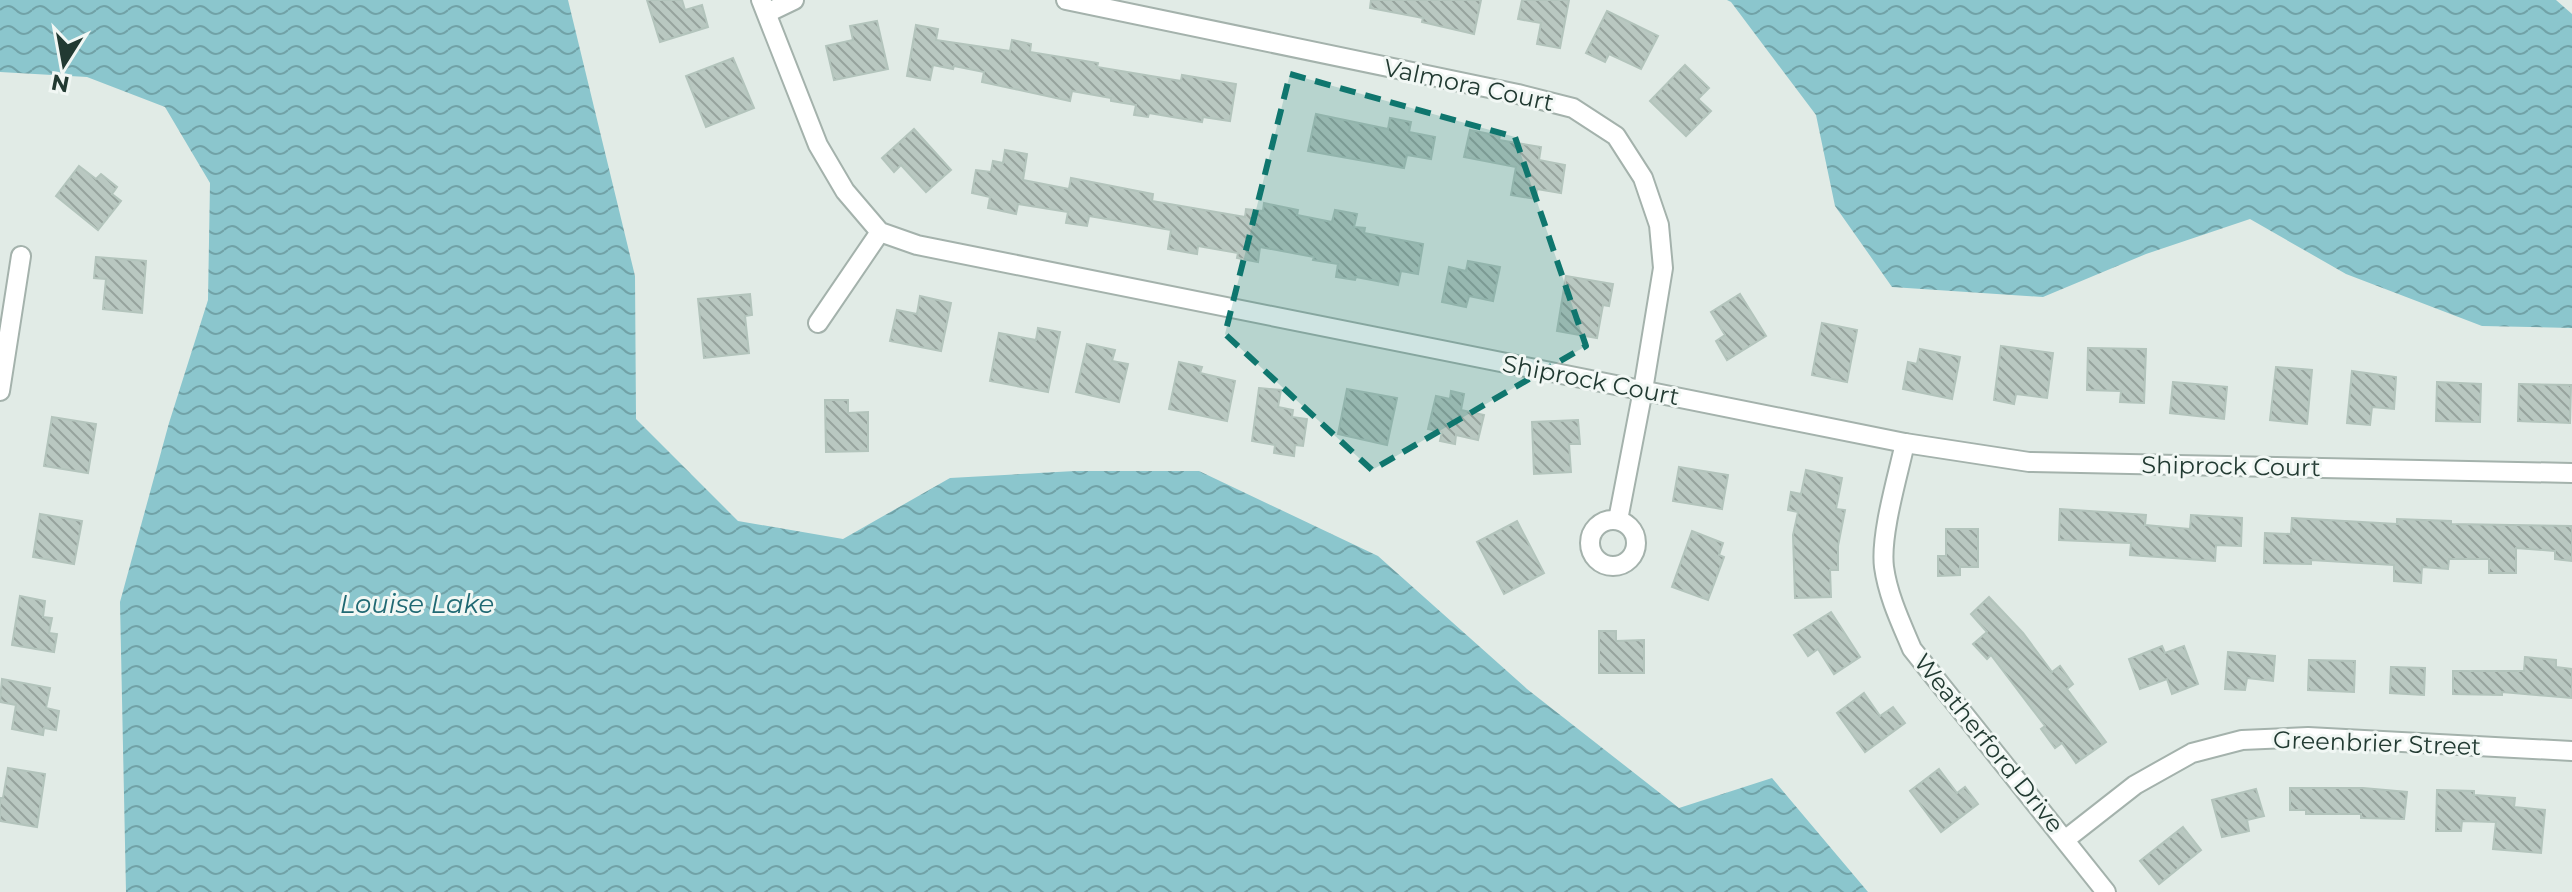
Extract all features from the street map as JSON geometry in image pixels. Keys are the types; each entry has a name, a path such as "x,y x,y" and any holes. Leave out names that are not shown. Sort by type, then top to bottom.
{"street":[{"path":"794,0 764,6 818,145 845,191 880,232 818,323"},
{"name":"Valmora Court","path":"1066,0 1518,94 1573,108 1616,136 1643,178 1659,225 1663,268 1618,520"},
{"name":"Shiprock Court","path":"880,232 917,245 962,255 1905,443 2029,462 2572,473"},
{"path":"0,391 21,256"},
{"name":"Weatherford Drive","path":"1905,443 1890,511 1884,564 1893,603 1912,649 2106,892"},
{"name":"Greenbrier Street","path":"2066,839 2135,785 2181,759 2192,753 2242,740 2308,737 2572,751"}],"highlighted area":[{"path":"1290,74 1515,137 1586,346 1372,470 1225,334"}],"water":[{"name":"Louise Lake","path":"0,0 568,0 635,276 636,419 738,521 843,539 950,478 1075,471 1199,471 1378,556 1527,689 1679,808 1772,778 1868,892 126,892 120,602 169,423 208,300 210,183 165,107 87,77 0,72"},
{"path":"1727,0 2556,0 2572,14 2572,328 2482,326 2346,274 2250,219 2146,254 2043,297 1892,287 1835,206 1816,115"}],"building":[{"path":"647,0 682,0 685,10 702,5 708,27 660,42"},
{"path":"1371,0 1481,0 1474,34 1422,22 1423,18 1370,8"},
{"path":"1522,0 1569,0 1560,48 1537,44 1541,23 1518,19"},
{"path":"1607,11 1658,36 1641,69 1609,54 1605,62 1586,53"},
{"path":"877,21 888,69 834,80 826,46 853,40 850,26"},
{"path":"916,25 938,29 936,40 1010,51 1012,40 1031,44 1030,52 1098,63 1097,67 1181,81 1182,75 1236,84 1230,121 1203,117 1202,122 1149,113 1148,117 1134,115 1136,105 1111,101 1111,98 1072,91 1070,101 982,82 984,72 954,66 953,69 933,65 930,80 907,76"},
{"path":"733,58 754,108 706,127 686,76"},
{"path":"1685,65 1709,88 1698,99 1711,111 1686,136 1650,101"},
{"path":"1316,114 1388,129 1390,118 1411,122 1409,132 1435,137 1431,159 1407,155 1404,168 1308,151"},
{"path":"914,129 951,170 926,192 901,165 894,172 882,158"},
{"path":"1470,130 1500,136 1499,140 1541,147 1539,160 1565,165 1561,193 1537,189 1536,199 1511,195 1516,167 1464,157"},
{"path":"1005,150 1027,154 1023,180 1069,189 1071,178 1153,194 1152,201 1245,217 1246,209 1263,211 1264,203 1298,210 1297,215 1332,222 1335,210 1357,214 1354,227 1365,228 1364,233 1423,244 1418,274 1401,271 1398,285 1356,277 1355,280 1336,277 1338,264 1313,260 1314,257 1260,247 1258,262 1237,258 1238,253 1198,246 1197,254 1168,249 1171,230 1089,216 1087,226 1066,223 1068,212 1018,204 1016,214 988,208 990,197 972,193 976,170 991,172 993,161 1003,163"},
{"path":"79,166 96,179 101,174 117,187 112,194 121,201 98,230 56,196"},
{"path":"96,257 146,261 142,313 103,309 106,279 94,278"},
{"path":"1468,261 1500,267 1493,301 1469,296 1466,307 1442,302 1449,267 1466,271"},
{"path":"1566,276 1613,284 1609,306 1603,305 1597,338 1557,331"},
{"path":"750,294 752,315 745,316 749,353 704,358 698,299"},
{"path":"1740,294 1766,336 1727,360 1716,341 1725,335 1711,312"},
{"path":"920,296 951,303 941,351 890,341 897,310 917,314"},
{"path":"1822,323 1857,330 1847,382 1812,375"},
{"path":"1038,328 1060,332 1048,392 990,381 999,333 1036,340"},
{"path":"1087,344 1115,350 1112,361 1128,364 1119,402 1076,392"},
{"path":"2001,346 2053,353 2047,398 2016,394 2014,404 1994,400"},
{"path":"2088,348 2146,349 2144,403 2120,402 2121,391 2087,390"},
{"path":"1920,349 1960,357 1952,399 1903,389 1908,362 1917,364"},
{"path":"1179,362 1202,367 1200,373 1235,381 1227,421 1169,409"},
{"path":"2276,367 2312,370 2307,424 2270,420"},
{"path":"2352,371 2396,377 2394,409 2372,407 2370,425 2347,423"},
{"path":"2173,382 2227,387 2224,419 2170,413"},
{"path":"2437,382 2481,384 2480,422 2436,421"},
{"path":"2519,384 2571,385 2570,423 2518,421"},
{"path":"1259,388 1281,390 1278,407 1293,410 1292,417 1307,419 1303,446 1295,445 1294,456 1274,453 1275,445 1252,441"},
{"path":"1347,389 1397,398 1387,445 1338,434"},
{"path":"1451,391 1464,394 1461,410 1484,415 1478,440 1456,435 1455,444 1440,441 1442,432 1428,429 1436,396 1450,399"},
{"path":"825,400 848,400 848,413 868,412 868,451 826,452"},
{"path":"52,417 96,424 88,473 44,466"},
{"path":"1578,420 1580,444 1569,444 1571,472 1534,474 1532,422"},
{"path":"1679,467 1728,475 1722,509 1673,501"},
{"path":"1806,470 1842,478 1836,509 1845,510 1838,546 1838,570 1830,570 1831,597 1795,598 1793,535 1798,512 1788,510 1791,492 1801,494"},
{"path":"2060,509 2146,515 2145,525 2190,529 2191,515 2242,518 2241,546 2216,545 2215,561 2130,555 2131,543 2059,540"},
{"path":"40,514 82,521 74,564 33,557"},
{"path":"2292,518 2397,524 2397,519 2451,521 2451,524 2572,526 2572,561 2555,559 2555,551 2516,548 2516,573 2489,573 2489,559 2449,559 2448,569 2422,567 2421,583 2394,581 2394,565 2311,560 2311,564 2264,563 2265,533 2291,534"},
{"path":"1517,521 1544,573 1504,594 1477,542"},
{"path":"1946,529 1978,529 1978,567 1960,567 1960,575 1938,576 1938,556 1946,556"},
{"path":"1692,531 1723,543 1719,555 1724,557 1708,600 1672,587"},
{"path":"20,596 45,601 43,617 52,618 49,633 57,634 54,652 12,645"},
{"path":"1989,597 2023,633 2052,672 2060,666 2073,684 2067,689 2106,742 2076,763 2062,743 2055,748 2041,729 2045,726 1991,655 1987,659 1973,644 1987,632 1971,614"},
{"path":"1831,612 1860,657 1834,674 1818,649 1808,656 1794,635"},
{"path":"1599,631 1616,631 1616,641 1644,640 1644,673 1599,673"},
{"path":"2162,646 2165,653 2184,646 2198,684 2172,694 2167,679 2140,689 2129,659"},
{"path":"2228,652 2275,656 2273,681 2247,678 2245,690 2225,689"},
{"path":"2525,657 2556,660 2556,667 2572,669 2572,698 2502,692 2502,695 2453,694 2453,671 2524,671"},
{"path":"2309,660 2355,661 2354,692 2308,690"},
{"path":"2391,667 2425,668 2424,695 2390,693"},
{"path":"2,679 50,688 46,708 59,711 56,730 44,728 43,735 12,729 16,705 0,702"},
{"path":"1864,693 1880,716 1893,707 1905,723 1865,752 1837,713"},
{"path":"8,768 45,774 37,827 0,821 0,798 3,798"},
{"path":"1939,769 1957,793 1965,787 1978,804 1941,832 1910,791"},
{"path":"2290,788 2363,788 2407,792 2404,819 2361,818 2361,814 2306,814 2306,810 2290,810"},
{"path":"2256,789 2264,816 2247,820 2249,831 2222,837 2212,800"},
{"path":"2437,790 2474,791 2474,795 2515,798 2514,807 2545,810 2541,853 2493,849 2496,822 2462,821 2461,831 2436,831"},
{"path":"2183,827 2201,850 2159,884 2140,861"}]}
